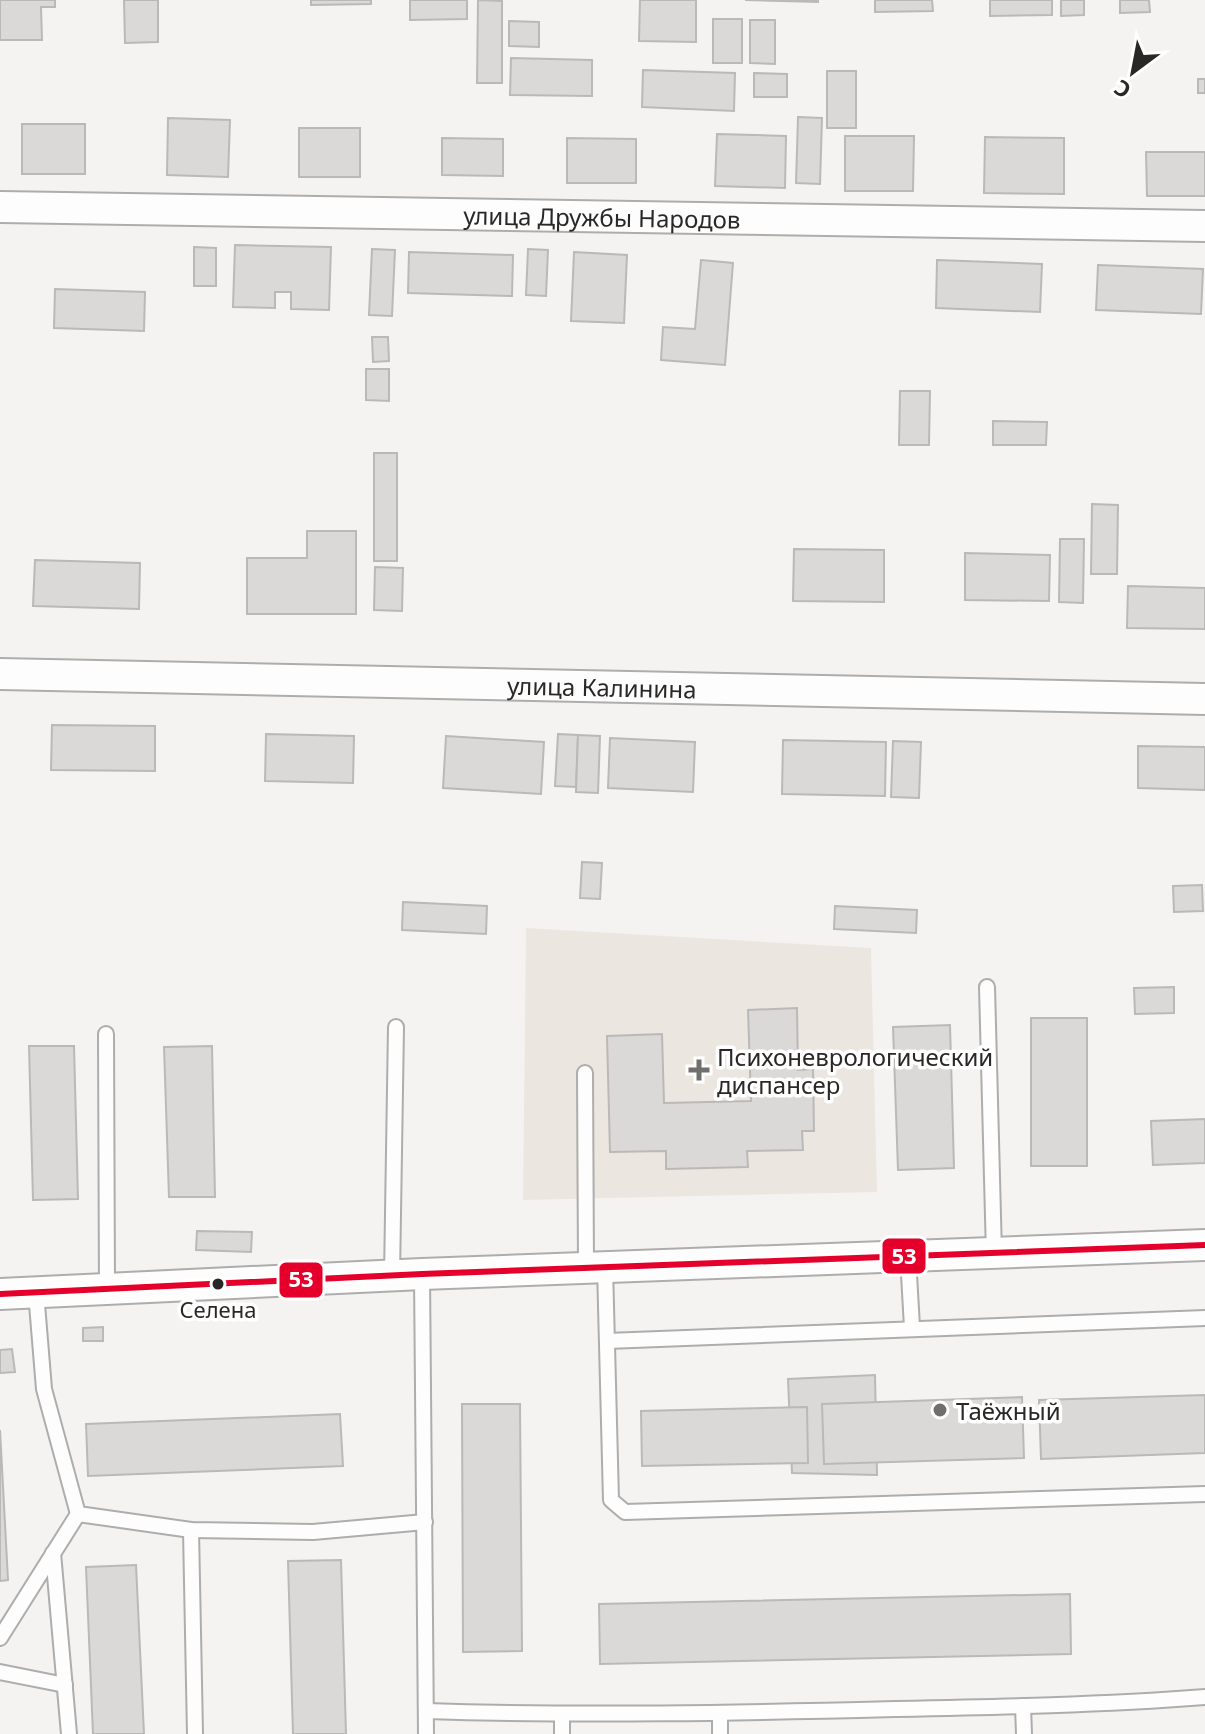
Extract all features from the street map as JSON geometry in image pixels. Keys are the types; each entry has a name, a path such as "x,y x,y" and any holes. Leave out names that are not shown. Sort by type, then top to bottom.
{"street":[{"name":"улица Дружбы Народов","path":"0,207 1205,226"},
{"name":"улица Калинина","path":"0,674 1205,699"},
{"path":"0,1294 422,1274 1205,1245"}],"lane":[{"path":"987,987 994,1254"},
{"path":"392,1276 396,1027"},
{"path":"106,1034 107,1288"},
{"path":"585,1073 595,1268 607,1341 611,1500 625,1512 1205,1494"},
{"path":"908,1257 912,1327"},
{"path":"422,1274 426,1734"},
{"path":"0,1638 78,1514 44,1389 36,1292"},
{"path":"607,1341 1205,1318"},
{"path":"78,1514 191,1530 313,1532 425,1522"},
{"path":"191,1530 195,1734"},
{"path":"53,1553 69,1734"},
{"path":"0,1672 65,1685"},
{"path":"426,1711 562,1715 720,1714 1023,1706 1205,1697"},
{"path":"1023,1706 1024,1734"},
{"path":"720,1714 720,1734"},
{"path":"562,1715 562,1734"}],"shaded area":[{"name":"Психоневрологический диспансер","path":"526,928 871,948 877,1192 523,1200"}],"building":[{"path":"0,0 55,0 55,7 41,7 42,40 0,40"},
{"path":"124,0 158,0 158,42 125,43"},
{"path":"311,0 371,0 371,4 311,5"},
{"path":"410,0 467,0 467,19 410,20"},
{"path":"478,0 502,1 502,83 477,83"},
{"path":"640,0 696,0 696,42 639,41"},
{"path":"745,0 818,0 818,2"},
{"path":"875,0 932,0 933,11 875,12"},
{"path":"990,0 1052,0 1052,15 990,16"},
{"path":"1061,0 1084,0 1084,15 1061,16"},
{"path":"1120,0 1149,0 1150,12 1120,13"},
{"path":"713,19 742,19 742,63 713,63"},
{"path":"750,20 775,20 775,64 750,63"},
{"path":"509,21 539,22 539,47 509,46"},
{"path":"511,58 592,60 592,96 510,95"},
{"path":"643,70 735,73 734,111 642,107"},
{"path":"827,71 856,71 856,128 827,128"},
{"path":"754,73 787,74 787,97 754,97"},
{"path":"1198,79 1205,79 1205,93 1198,93"},
{"path":"798,117 822,118 820,184 796,183"},
{"path":"168,118 230,120 228,177 167,175"},
{"path":"22,124 85,124 85,174 22,174"},
{"path":"299,128 360,128 360,177 299,177"},
{"path":"717,134 786,136 785,188 715,186"},
{"path":"845,136 914,136 913,191 845,191"},
{"path":"985,137 1064,138 1064,194 984,193"},
{"path":"442,138 503,139 503,176 442,175"},
{"path":"567,138 636,139 636,183 567,183"},
{"path":"1146,152 1205,152 1205,196 1147,196"},
{"path":"235,245 331,247 329,310 291,309 291,292 275,292 275,308 233,307"},
{"path":"194,247 216,248 216,286 194,286"},
{"path":"372,249 395,250 392,316 369,315"},
{"path":"528,249 548,250 546,296 526,295"},
{"path":"409,252 513,255 512,296 408,293"},
{"path":"574,252 627,255 624,323 571,321"},
{"path":"701,260 733,263 725,365 661,360 663,327 695,329"},
{"path":"937,260 1042,264 1040,312 936,308"},
{"path":"1098,265 1203,269 1201,314 1096,310"},
{"path":"55,289 145,292 144,331 54,328"},
{"path":"372,337 388,337 389,361 373,362"},
{"path":"366,369 389,369 389,401 366,400"},
{"path":"900,391 930,391 929,445 899,445"},
{"path":"993,421 1047,422 1046,445 993,445"},
{"path":"374,453 397,453 397,561 374,561"},
{"path":"1092,504 1118,505 1117,574 1091,574"},
{"path":"307,531 356,531 356,614 247,614 247,558 307,558"},
{"path":"1060,539 1084,539 1083,603 1059,602"},
{"path":"794,549 884,550 884,602 793,601"},
{"path":"965,553 1050,555 1049,601 965,600"},
{"path":"35,560 140,563 139,609 33,606"},
{"path":"375,567 403,568 402,611 374,610"},
{"path":"1128,586 1205,588 1205,629 1127,628"},
{"path":"52,725 155,726 155,771 51,770"},
{"path":"266,734 354,736 353,783 265,781"},
{"path":"558,734 578,735 576,787 555,786"},
{"path":"578,735 600,736 598,793 576,792"},
{"path":"446,736 544,742 541,794 443,788"},
{"path":"610,738 695,742 693,792 608,788"},
{"path":"783,740 886,742 885,796 782,794"},
{"path":"893,741 921,742 919,798 891,797"},
{"path":"1138,746 1205,747 1205,790 1138,788"},
{"path":"582,862 602,863 600,899 580,898"},
{"path":"1202,885 1203,911 1174,912 1173,886"},
{"path":"403,902 487,906 486,934 402,930"},
{"path":"835,906 917,910 916,933 834,929"},
{"path":"1174,987 1174,1013 1135,1014 1134,988"},
{"path":"797,1008 798,1070 813,1069 814,1131 802,1131 803,1150 747,1151 748,1167 666,1169 666,1151 610,1152 607,1036 662,1034 664,1103 751,1101 748,1010"},
{"path":"1031,1018 1087,1018 1087,1166 1031,1166"},
{"path":"950,1025 954,1168 898,1170 893,1027"},
{"path":"29,1046 74,1046 78,1199 33,1200"},
{"path":"212,1046 215,1197 169,1197 164,1047"},
{"path":"1205,1119 1205,1163 1153,1165 1151,1121"},
{"path":"197,1231 252,1232 251,1252 196,1250"},
{"path":"103,1327 103,1341 83,1341 83,1328"},
{"path":"12,1349 15,1372 0,1373 0,1350"},
{"path":"875,1375 877,1475 792,1473 788,1379"},
{"path":"1205,1395 1205,1453 1041,1459 1039,1400"},
{"path":"1022,1397 1024,1458 824,1464 822,1404"},
{"path":"462,1404 520,1404 522,1651 463,1652"},
{"path":"807,1407 808,1463 642,1466 641,1411"},
{"path":"340,1414 343,1466 88,1476 86,1424"},
{"path":"0,1430 8,1580 0,1581"},
{"path":"341,1560 346,1734 293,1734 288,1561"},
{"path":"136,1565 144,1734 93,1734 86,1567"},
{"path":"1070,1594 1071,1654 600,1664 599,1604"}],"transit line":[{"name":"53","path":"0,1294 422,1274 1205,1245"}],"place":[{"name":"Психоневрологический диспансер","path":"699,1070"},
{"name":"Селена","path":"218,1284"},
{"name":"Таёжный","path":"940,1410"}]}
